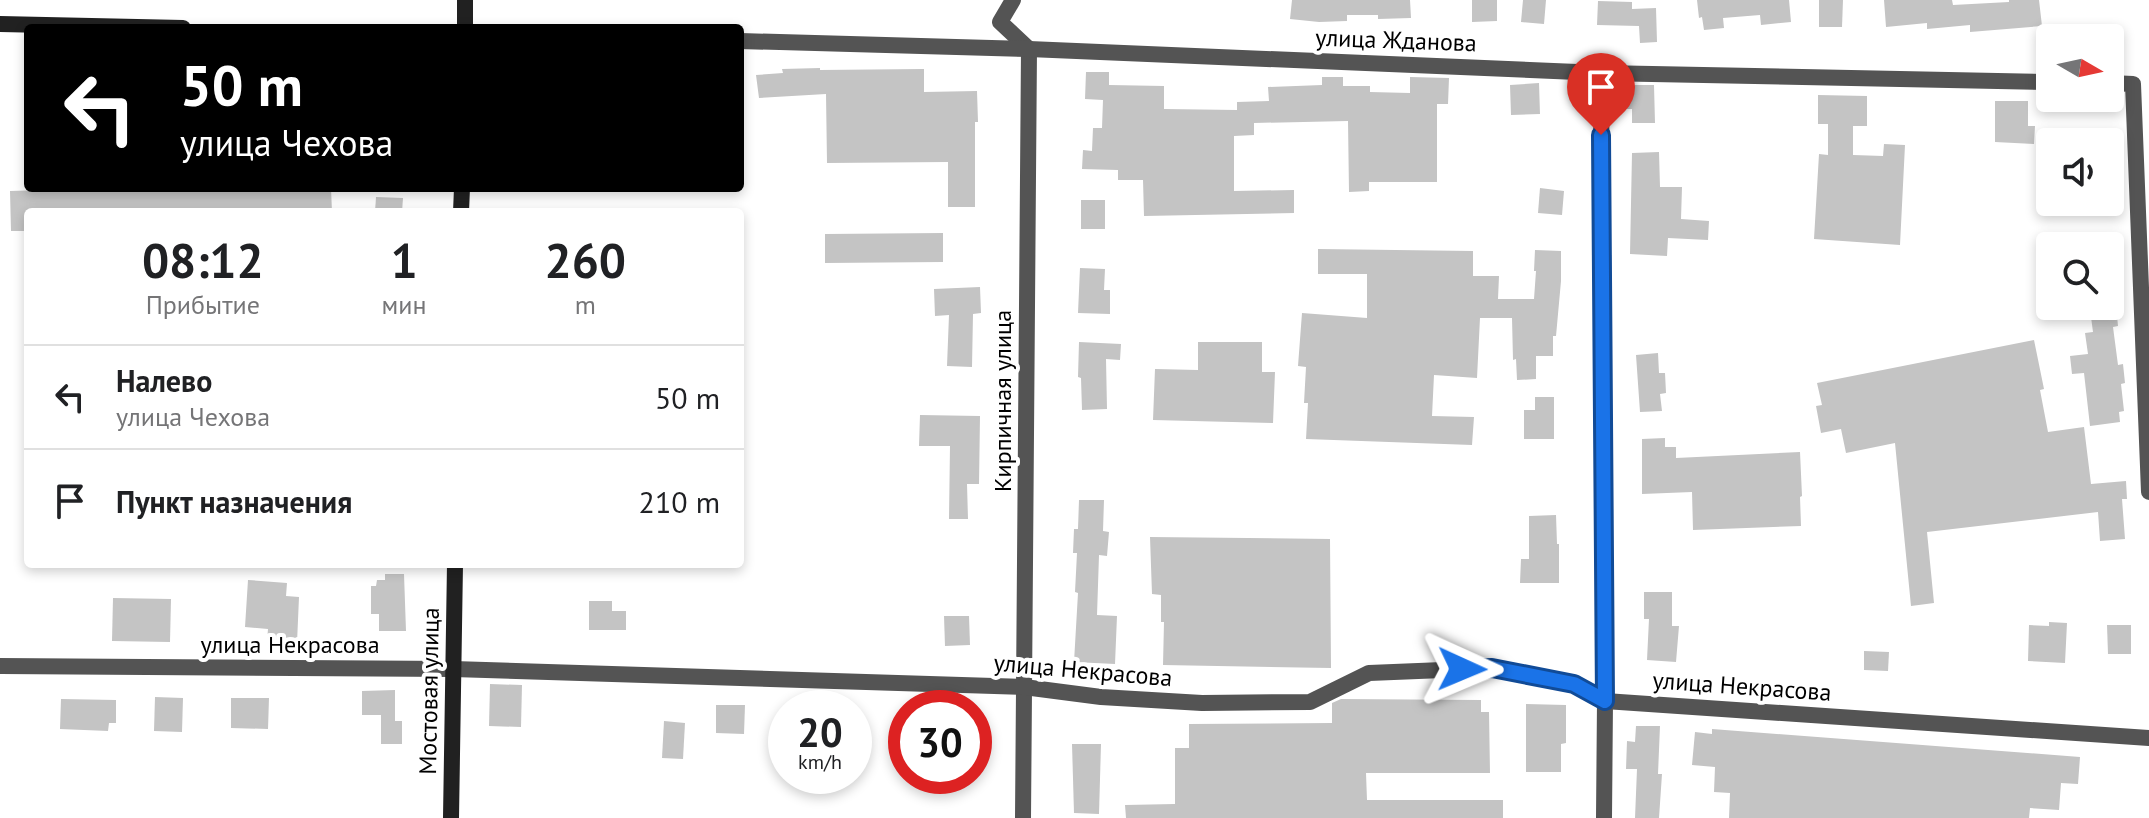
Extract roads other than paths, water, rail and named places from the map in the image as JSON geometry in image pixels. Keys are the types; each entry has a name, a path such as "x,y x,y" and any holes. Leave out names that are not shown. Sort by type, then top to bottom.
{"street":[{"path":"465,0 465,24"},
{"path":"1013,0 1000,22 1029,49"},
{"path":"0,24 24,25"},
{"name":"улица Жданова","path":"744,41 1029,49 1601,73 2036,82"},
{"name":"Кирпичная улица","path":"1023,818 1029,49"},
{"path":"1601,73 1604,818"},
{"path":"2124,84 2133,84 2149,492"},
{"name":"Мостовая улица","path":"451,818 455,568"},
{"name":"улица Некрасова","path":"0,666 453,669 1024,687 1101,697 1188,702 1310,702 1369,673 1492,668 1574,684 1605,701 2149,738"}]}
